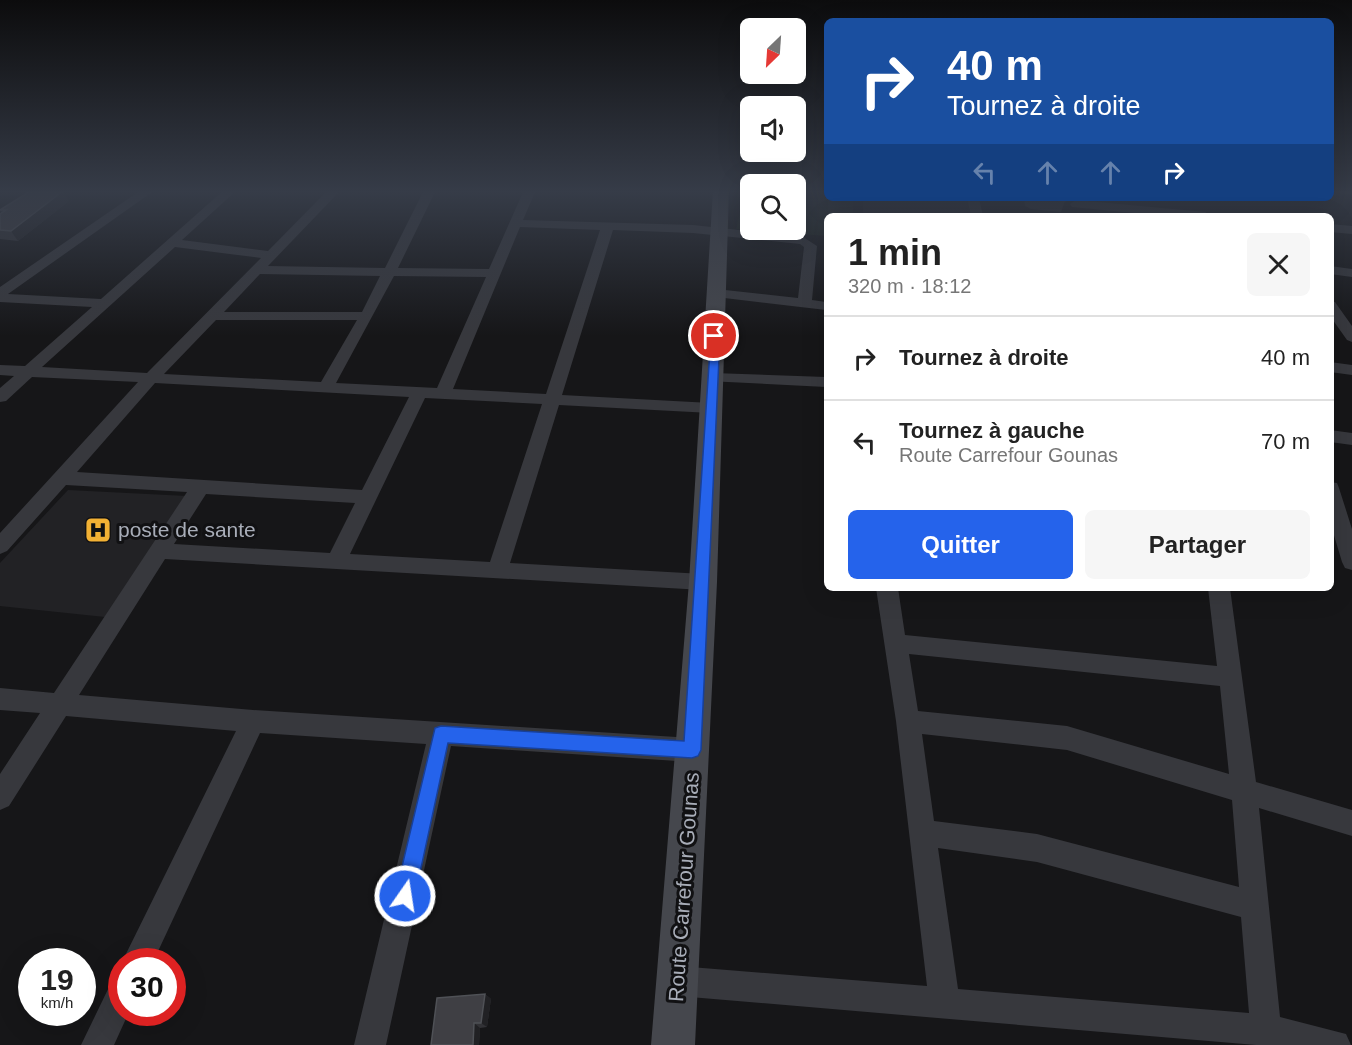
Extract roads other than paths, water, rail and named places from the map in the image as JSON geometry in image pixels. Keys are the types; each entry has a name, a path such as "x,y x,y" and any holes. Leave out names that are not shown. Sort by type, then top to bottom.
{"main road":[{"name":"Route Carrefour Gounas","path":"674,1045 703,582 719,239"}],"street":[{"path":"0,293 78,239"},
{"path":"0,397 177,239"},
{"path":"3,539 64,478 151,378 288,239"},
{"path":"326,387 367,316 406,239"},
{"path":"443,393 510,239"},
{"path":"498,569 603,239"},
{"path":"777,239 808,243 810,246 805,304"},
{"path":"172,243 272,255"},
{"path":"257,270 496,273"},
{"path":"1334,271 1352,273"},
{"path":"716,293 824,306"},
{"path":"0,298 105,303"},
{"path":"1340,314 1352,337"},
{"path":"212,316 367,316"},
{"path":"1334,368 1352,370"},
{"path":"0,370 711,408"},
{"path":"713,378 824,382"},
{"path":"336,561 420,392"},
{"path":"1334,437 1352,440"},
{"path":"64,478 368,497"},
{"path":"0,797 200,488"},
{"path":"1334,501 1352,562"},
{"path":"159,551 703,582"},
{"path":"887,591 908,721 944,1002"},
{"path":"1220,591 1244,789 1266,1030"},
{"path":"894,643 1229,677"},
{"path":"0,699 59,706 253,721 692,750"},
{"path":"144,948 253,721"},
{"path":"908,721 1067,738 1352,823"},
{"path":"370,1045 441,734"},
{"path":"922,833 1037,848 1255,906"},
{"path":"678,981 1266,1030 1335,1045"},
{"path":"97,1045 108,1023"}],"place":[{"name":"poste de sante","path":"98,530"}]}
